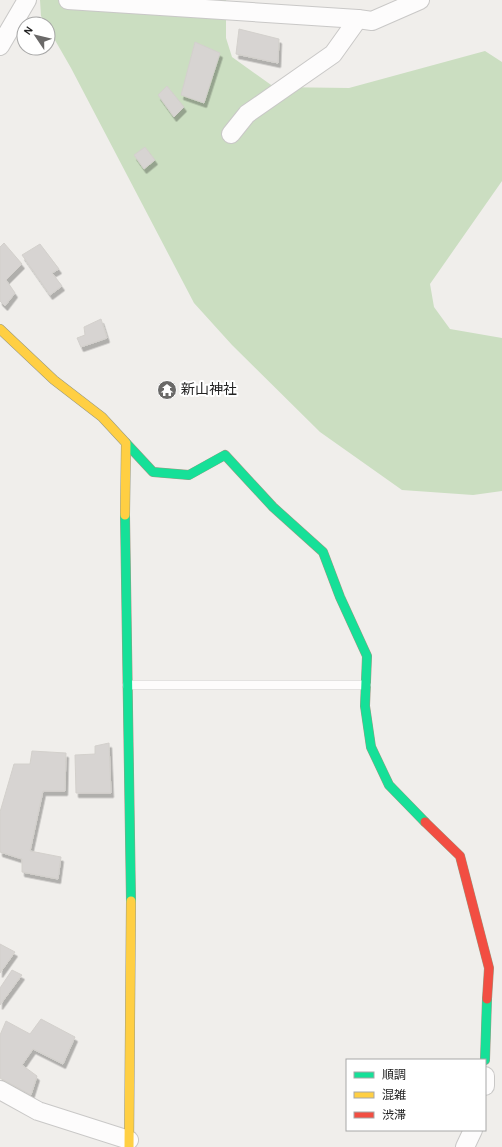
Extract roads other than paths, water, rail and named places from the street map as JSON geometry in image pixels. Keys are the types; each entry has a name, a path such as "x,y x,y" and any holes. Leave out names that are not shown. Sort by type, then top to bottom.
{"street":[{"path":"0,46 26,0"},
{"path":"68,0 358,19 372,22 420,0"},
{"path":"230,134 247,114 334,54 358,19"},
{"path":"0,329 54,380 102,417 153,472 189,475 225,455 273,507 323,552 340,597 367,656 365,706 371,747 389,785 429,827 460,856 489,968 485,1059"},
{"path":"0,1090 38,1111 129,1144 131,887 125,535 126,443"},
{"path":"465,1147 473,1131"}],"lane":[{"path":"128,685 366,685"}],"place":[{"name":"新山神社","path":"167,390"}]}
